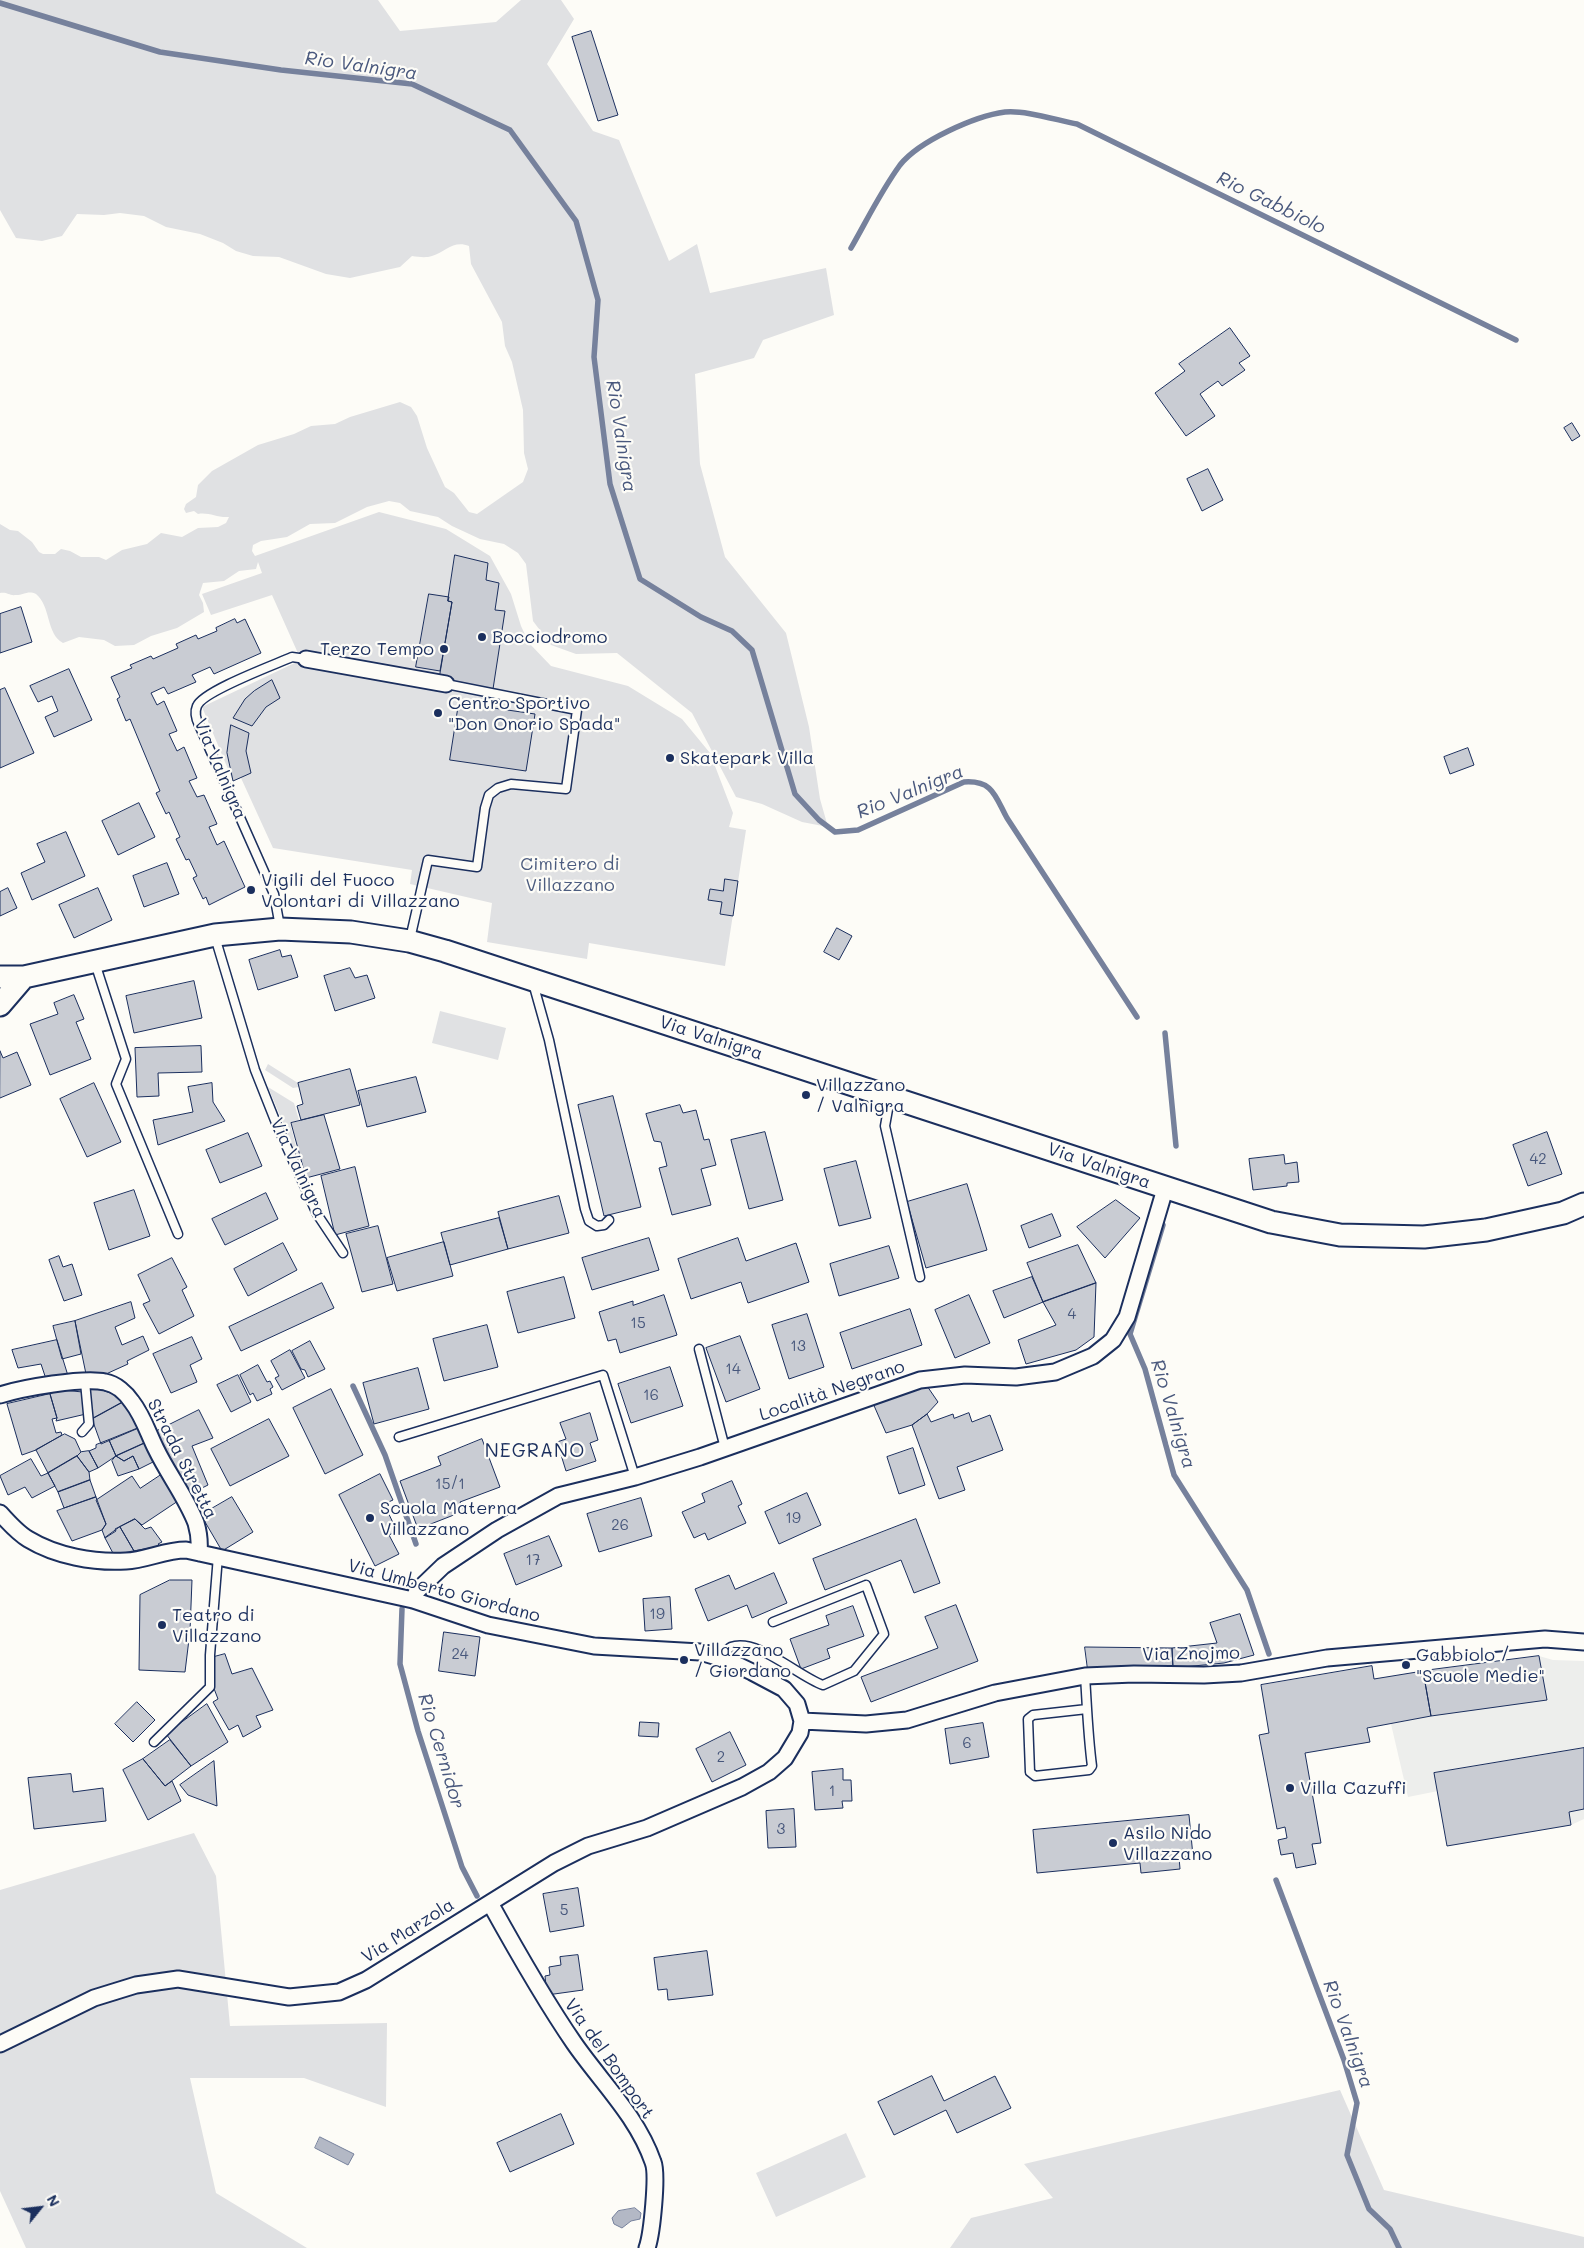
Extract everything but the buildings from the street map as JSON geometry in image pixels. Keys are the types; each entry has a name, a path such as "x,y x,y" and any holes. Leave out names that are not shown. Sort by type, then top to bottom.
{"main road":[{"name":"Via Valnigra","path":"0,977 24,977 215,936 280,929 351,932 409,941 531,979 891,1096 922,1109 1090,1161 1165,1189 1272,1222 1340,1235 1424,1236 1486,1230 1563,1212 1584,1204"},
{"path":"0,1005 24,977"}],"street":[{"name":"Via Valnigra","path":"306,659 446,684"},
{"name":"Località Negrano","path":"413,1600 416,1591 442,1566 497,1530 558,1496 635,1476 725,1448 920,1380 964,1375 1016,1377 1055,1372 1093,1356 1113,1340 1127,1317 1165,1189"},
{"name":"Strada Stretta","path":"0,1395 55,1384 105,1382 118,1387 132,1401 195,1522 200,1538 199,1553"},
{"name":"Via Umberto Giordano","path":"0,1513 28,1539 62,1553 90,1559 127,1562 172,1550 199,1553 413,1600 488,1625 594,1646 700,1652 720,1658 752,1672 784,1689 797,1704 801,1727"},
{"name":"Via Znojmo","path":"801,1727 907,1720 995,1693 1085,1676 1134,1674 1204,1675 1241,1672 1327,1658 1522,1640 1545,1639 1584,1642"},
{"name":"Via Marzola","path":"0,2044 94,1998 136,1985 178,1979 289,1997 339,1992 366,1980 554,1863 588,1846 647,1828 742,1788 769,1772 784,1758 801,1727"},
{"name":"Via del Bomport","path":"490,1903 542,1995 575,2044 632,2119 654,2163 652,2232 648,2248"}],"lane":[{"name":"Via Valnigra","path":"280,929 274,894 199,725 196,717 196,707 208,694 292,657 306,659"},
{"name":"Via Valnigra","path":"409,941 428,860 477,867 485,808 489,795 498,788 511,784 566,789 576,710 446,684"},
{"name":"Via Valnigra","path":"215,936 255,1070 276,1123 317,1214 343,1253"},
{"path":"94,961 126,1059 116,1084 178,1234"},
{"path":"531,979 549,1040 585,1209 589,1220 597,1226 604,1225 608,1220"},
{"path":"891,1096 885,1126 920,1277"},
{"path":"699,1349 725,1448"},
{"path":"399,1436 603,1376 635,1476"},
{"path":"82,1432 89,1424 85,1382"},
{"path":"154,1742 210,1687 210,1654 218,1556"},
{"path":"720,1658 730,1647 739,1646 759,1649 813,1682 823,1685 854,1671 884,1634 866,1585 773,1622"},
{"path":"1085,1676 1092,1766 1089,1770 1034,1776 1030,1772 1028,1719 1033,1715 1087,1709"}],"shaded area":[{"path":"1539,1656 1553,1660 1584,1661 1584,1819 1571,1825 1438,1791 1408,1797 1391,1724 1431,1716 1423,1671"},
{"path":"320,2137 354,2154 348,2165 315,2148"},
{"path":"635,2208 641,2213 640,2219 631,2221 622,2228 614,2224 612,2218 618,2211"}],"green space":[{"name":"Cimitero di Villazzano","path":"0,0 378,0 400,31 496,22 521,0 561,0 574,19 547,64 593,131 619,140 669,261 697,244 710,293 826,268 834,315 763,340 754,358 695,374 700,464 725,557 786,633 809,727 820,799 828,827 802,822 762,804 736,797 692,713 617,653 576,654 551,645 533,621 526,564 518,553 504,544 480,539 438,517 410,511 400,503 389,501 367,507 335,523 310,524 287,537 261,541 253,545 252,551 255,556 379,512 446,529 490,556 511,594 521,626 529,643 551,666 628,686 682,719 710,753 733,813 729,827 746,830 725,966 589,943 587,959 487,942 492,903 410,884 412,870 273,848 241,778 233,781 202,707 301,660 272,595 211,615 202,594 262,573 258,562 256,569 239,571 224,581 203,583 199,595 203,603 204,612 177,628 151,636 134,645 115,646 104,640 79,637 63,643 54,633 44,605 36,594 14,595 0,593 0,524 10,530 18,531 43,554 55,554 61,549 81,557 99,557 106,560 122,550 147,544 161,533 182,537 198,528 218,527 226,523 229,517 198,514 194,511 186,513 184,509 186,504 196,497 198,485 212,471 258,445 294,434 311,426 335,424 350,417 400,402 411,407 417,416 427,448 445,487 454,493 469,512 477,514 523,482 528,469 524,453 523,410 512,362 505,346 502,322 471,264 469,246 454,245 430,257 412,256 400,267 350,278 326,274 279,257 253,256 236,251 223,243 200,234 166,227 144,216 120,213 104,215 77,214 62,236 42,241 16,238 0,210"},
{"path":"440,1011 506,1028 498,1060 432,1043"},
{"path":"268,1064 298,1083 299,1087 293,1088 265,1070"},
{"path":"268,1087 294,1103 299,1120 290,1123 298,1154 296,1154"},
{"path":"194,1833 216,1876 230,2026 387,2023 386,2107 304,2078 190,2078 216,2193 307,2248 26,2248 0,2191 0,1890"},
{"path":"1340,2090 1384,2190 1584,2237 1584,2248 950,2248 971,2218 1053,2198 1024,2164"},
{"path":"846,2133 866,2177 776,2217 756,2173"}],"waterway":[{"name":"Rio Valnigra","path":"0,3 160,52 281,70 412,84 510,130 576,221 598,300 594,357 610,484 640,579 701,617 732,631 752,650 795,794 819,820 835,832 858,830 964,782 981,784 992,791 1007,818 1137,1017"},
{"name":"Rio Gabbiolo","path":"851,248 874,206 900,165 920,147 948,131 993,114 1022,112 1077,124 1516,340"},
{"name":"Rio Valnigra","path":"1165,1033 1176,1146"},
{"name":"Rio Valnigra","path":"1163,1225 1130,1334 1145,1369 1174,1475 1247,1590 1269,1654"},
{"name":"Rio Cernidor","path":"353,1386 385,1455 416,1544"},
{"name":"Rio Cernidor","path":"402,1609 400,1664 418,1731 462,1867 477,1896"},
{"name":"Rio Valnigra","path":"1276,1880 1344,2060 1357,2103 1347,2155 1369,2209 1390,2229 1399,2248"}],"place":[{"name":"Bocciodromo","path":"482,637"},
{"name":"Terzo Tempo","path":"444,649"},
{"name":"Centro Sportivo \"Don Onorio Spada\"","path":"438,713"},
{"name":"Skatepark Villa","path":"670,758"},
{"name":"Vigili del Fuoco Volontari di Villazzano","path":"251,890"},
{"name":"Villazzano / Valnigra","path":"806,1095"},
{"name":"Scuola Materna Villazzano","path":"370,1518"},
{"name":"Teatro di Villazzano","path":"162,1625"},
{"name":"Villazzano / Giordano","path":"684,1660"},
{"name":"Gabbiolo / \"Scuole Medie\"","path":"1406,1665"},
{"name":"Villa Cazuffi","path":"1290,1788"},
{"name":"Asilo Nido Villazzano","path":"1113,1843"}],"district":[{"name":"NEGRANO","path":"535,1451"}]}
